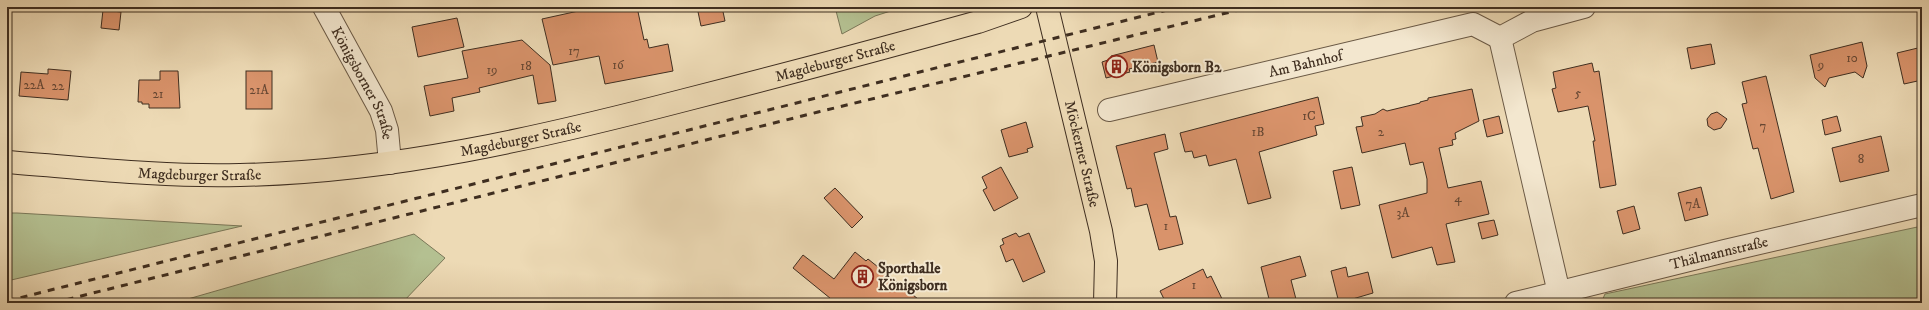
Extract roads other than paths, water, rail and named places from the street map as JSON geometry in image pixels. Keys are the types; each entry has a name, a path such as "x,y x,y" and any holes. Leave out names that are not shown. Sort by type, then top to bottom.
{"main road":[{"name":"Magdeburger Straße","path":"7,162 154,174 241,175 390,163 483,148 591,124 978,22 1021,7"},
{"name":"Möckerner Straße","path":"1047,7 1101,231 1106,261 1105,303"}],"street":[{"name":"Königsborner Straße","path":"324,7 381,111 387,130 390,163"},
{"path":"1563,298 1500,38 1532,21 1584,7"},
{"name":"Am Bahnhof","path":"1109,110 1473,24 1500,38"},
{"name":"Thälmannstraße","path":"1516,303 1563,298 1725,251 1922,205"}],"railway":[{"path":"7,301 1179,7"},
{"path":"53,303 818,112 1251,7"}],"place":[{"name":"Königsborn B2","path":"1116,67"},
{"name":"Sporthalle Königsborn","path":"863,277"}]}
